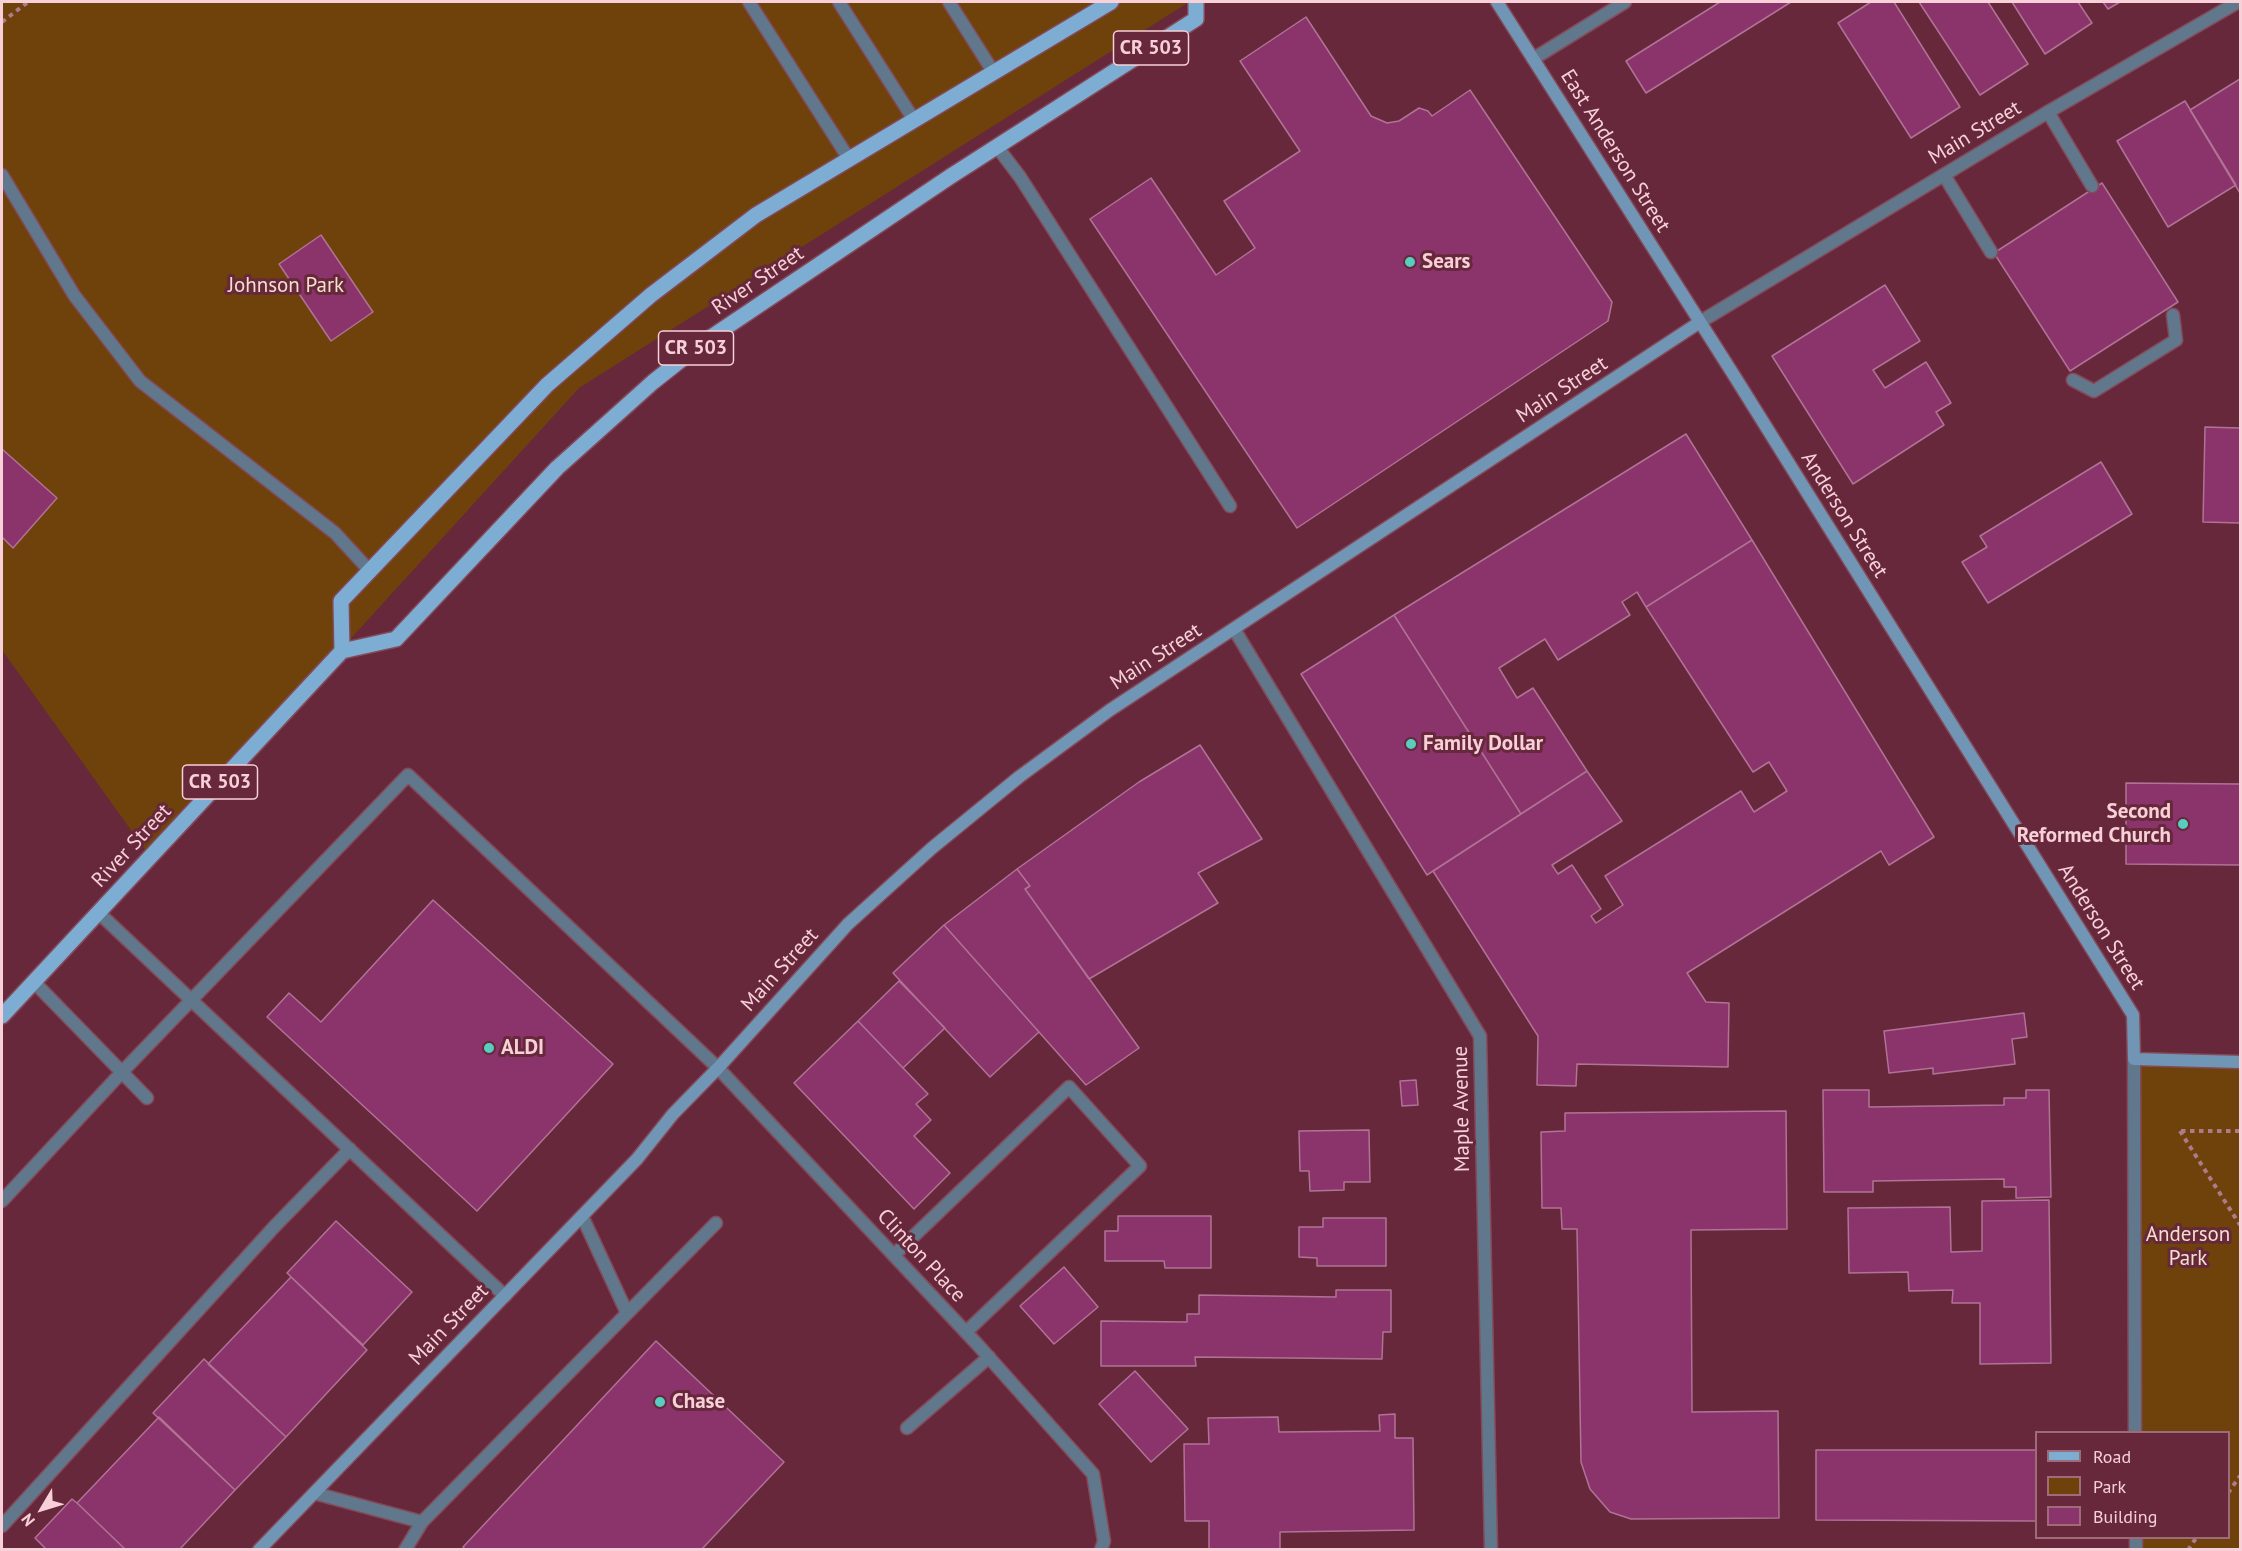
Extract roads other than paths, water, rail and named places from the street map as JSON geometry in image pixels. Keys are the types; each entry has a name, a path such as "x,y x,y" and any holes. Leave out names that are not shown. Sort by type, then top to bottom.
{"main road":[{"path":"342,651 341,601 547,385 651,295 756,215 1111,2"},
{"name":"River Street","path":"2,1016 342,651 396,639 556,468 645,389 701,344 951,176 1196,20 1196,2"},
{"name":"East Anderson Street","path":"1497,2 1700,322"},
{"name":"Main Street","path":"260,1550 637,1159 673,1114 718,1068 848,924 932,848 1019,777 1110,710 1700,322"},
{"name":"Anderson Street","path":"1700,322 2133,1016 2134,1059"},
{"path":"2134,1059 2241,1062"}],"street":[{"path":"749,2 849,159"},
{"path":"839,2 914,120"},
{"path":"948,2 994,73"},
{"path":"1533,59 1625,2"},
{"name":"Main Street","path":"1700,322 2048,112 2238,2"},
{"path":"2048,112 2092,186"},
{"path":"998,148 1020,177 1230,506"},
{"path":"2,175 74,295 140,381 335,533 369,570"},
{"path":"1944,175 1991,252"},
{"path":"2073,380 2094,391 2176,340 2173,315"},
{"name":"Maple Avenue","path":"1234,629 1480,1036 1491,1550"},
{"name":"Clinton Place","path":"193,1000 408,776 718,1068 989,1357 1093,1474 1104,1541 1101,1550"},
{"path":"99,913 505,1296"},
{"path":"34,982 147,1098"},
{"path":"2,1201 122,1072 193,1000"},
{"name":"Anderson Street","path":"2134,1059 2135,1431"},
{"path":"894,1255 1070,1087 1140,1166 966,1332"},
{"path":"2,1526 267,1235 350,1149"},
{"path":"582,1216 627,1313"},
{"path":"405,1550 422,1522 716,1223"},
{"path":"907,1428 989,1357"},
{"path":"314,1493 422,1522"}],"place":[{"name":"Sears","path":"1410,262"},
{"name":"Family Dollar","path":"1411,744"},
{"name":"Second Reformed Church","path":"2183,824"},
{"name":"ALDI","path":"489,1048"},
{"name":"Chase","path":"660,1402"}],"park label":[{"name":"Johnson Park","path":"286,286"},
{"name":"Anderson Park","path":"2188,1247"}]}
